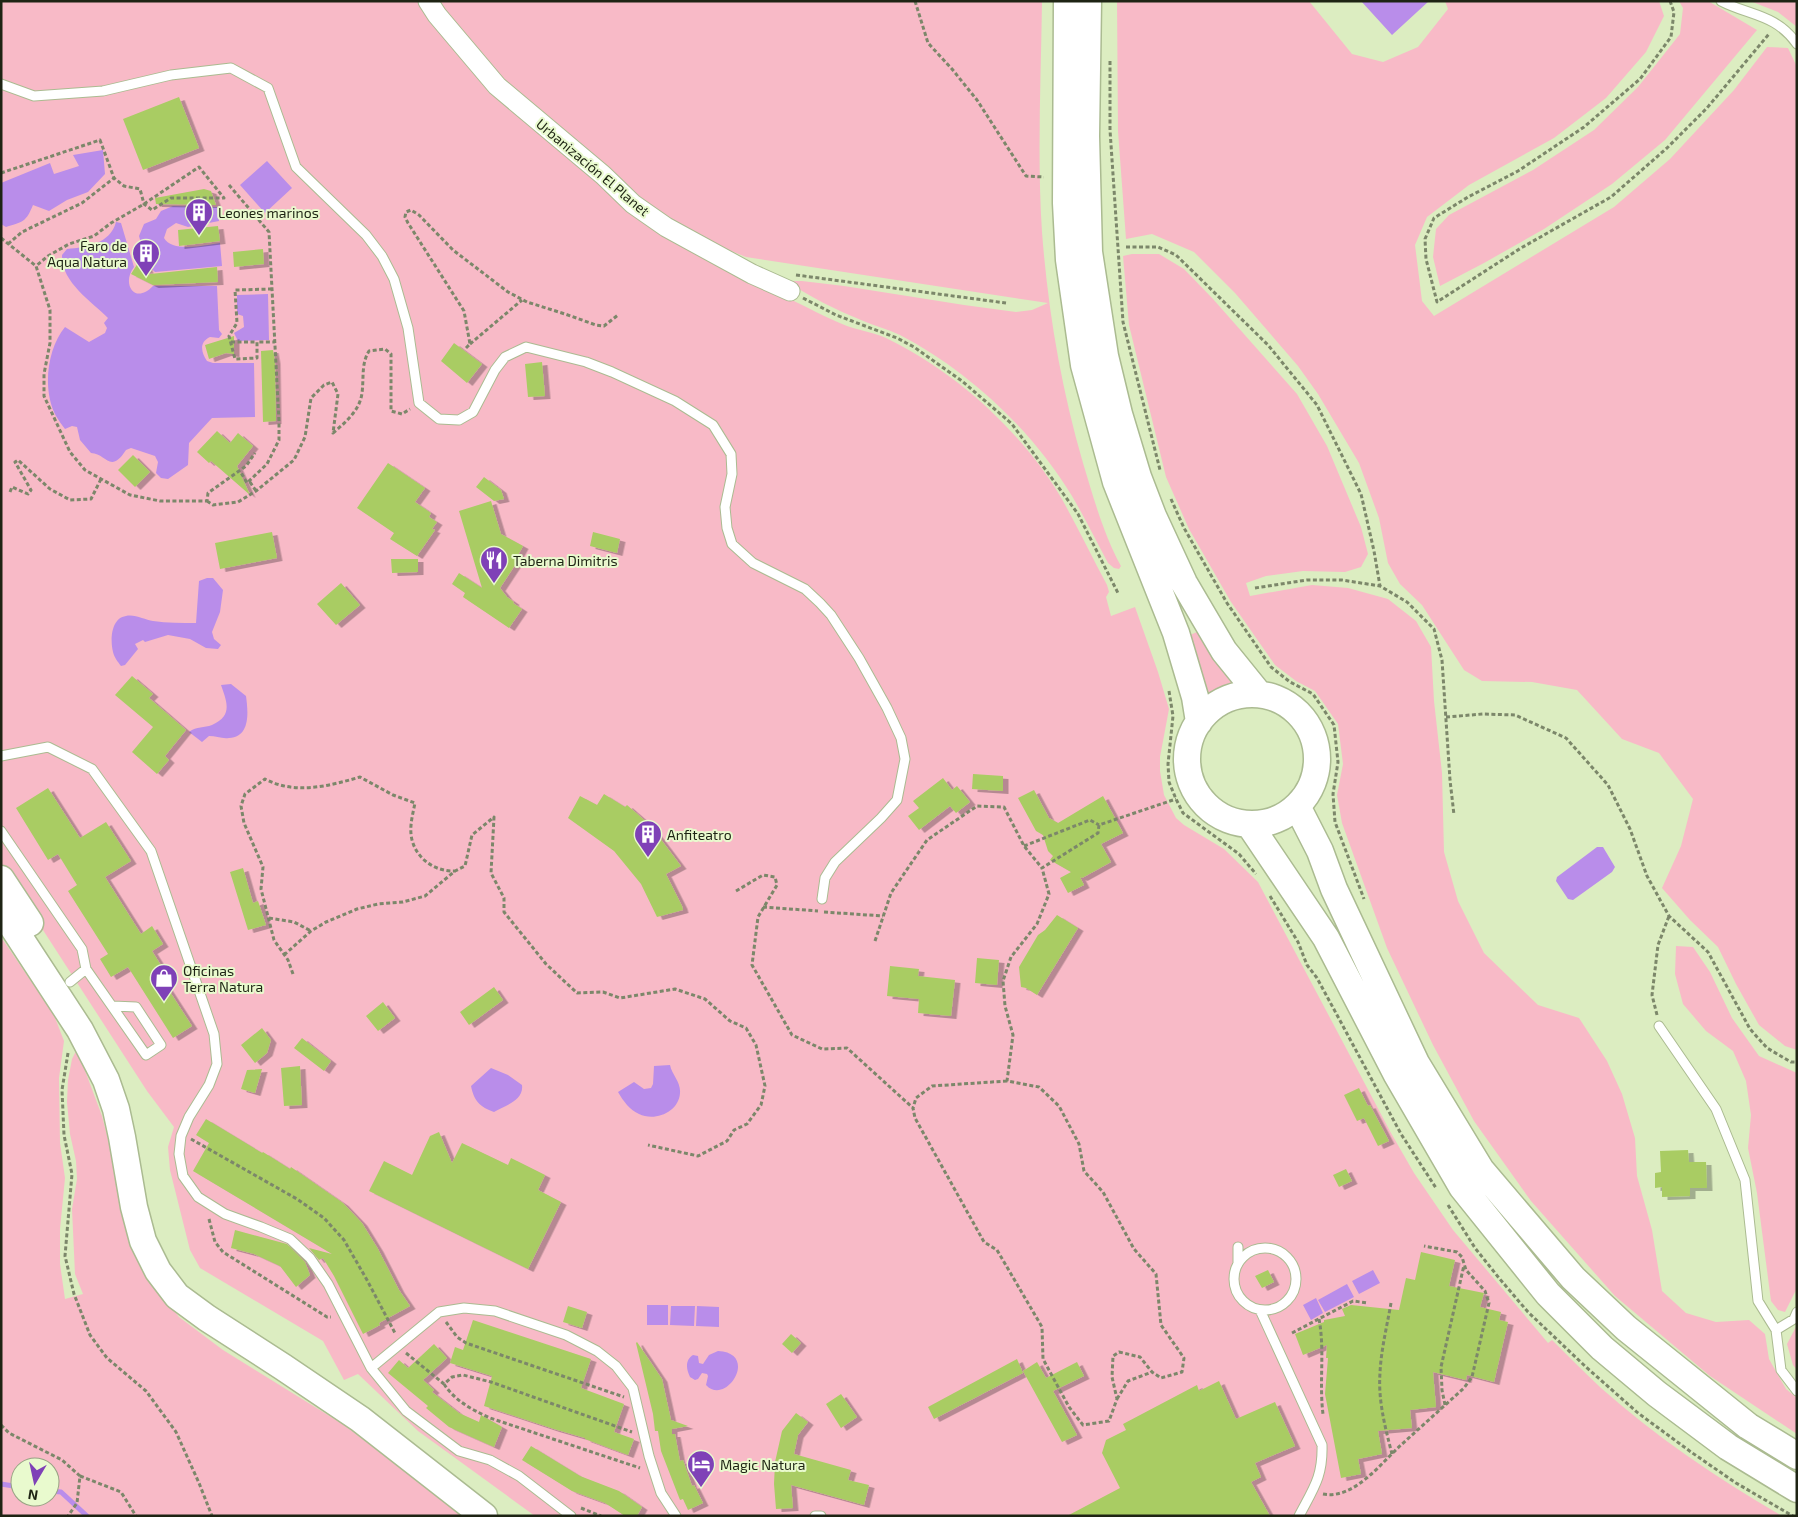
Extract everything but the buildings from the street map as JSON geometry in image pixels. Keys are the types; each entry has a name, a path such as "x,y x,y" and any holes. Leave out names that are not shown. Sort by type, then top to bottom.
{"main road":[{"path":"1067,1 1066,203 1068,260 1084,365 1116,482 1176,633 1195,697 1199,722"},
{"path":"1088,1 1086,110 1089,252 1105,356 1119,414 1138,477 1153,516 1184,583 1224,652 1258,693"},
{"path":"1258,693 1286,703 1302,716 1312,733 1317,752 1316,772 1309,791 1297,806 1283,816 1266,822 1250,824 1234,821 1220,815 1208,806 1198,794 1191,780 1187,765 1188,747 1199,722 1216,705 1231,697 1258,693"},
{"path":"1297,806 1320,851 1334,889 1416,1063 1481,1170 1573,1278 1626,1328 1748,1426 1797,1456"},
{"path":"1250,824 1326,938 1397,1075 1462,1187 1548,1294 1602,1348 1657,1394 1728,1447 1797,1489"},
{"path":"1,879 78,975 100,1033 116,1067 126,1100 153,1230 164,1256 178,1278 205,1302 317,1378 360,1419"},
{"path":"1,909 80,1030 106,1080 116,1109 134,1207 143,1241 158,1271 177,1296 207,1318 360,1419 484,1516"}],"street":[{"name":"Urbanización El Planet","path":"428,1 437,15 497,86 604,175 633,204 666,227 752,274 791,283"}],"lane":[{"path":"1721,1 1735,8 1766,18 1790,34 1797,44"},
{"path":"1,84 34,96 83,93 103,91 171,75 231,68 268,88 296,167 366,235 382,256 394,279 408,328 419,403 439,419 459,420 473,412 495,370 505,357 526,347 586,362 612,372 675,401 713,425 731,454 732,474 725,507 727,528 732,544 753,564 805,589 831,615 859,658 887,708 901,738 905,758 896,800 881,818 836,862 825,878 822,899"},
{"path":"1,756 48,747 92,769 151,851 214,1034 217,1064 209,1085 189,1117 181,1136 178,1154 183,1176 198,1197 225,1214 290,1239 310,1258 328,1284 371,1368 406,1411 459,1451 490,1460 520,1476 570,1515"},
{"path":"1,831 82,949 78,975 113,1006 146,1056 162,1045 136,1007 113,1006"},
{"path":"1659,1026 1716,1110 1745,1180 1758,1301 1776,1330 1781,1370 1797,1391"},
{"path":"1237,1266 1248,1253 1258,1249 1268,1248 1278,1251 1292,1264 1296,1274 1296,1284 1293,1293 1279,1307 1270,1310 1260,1310 1242,1300 1236,1291 1234,1280 1238,1247"},
{"path":"371,1368 439,1312 464,1308 495,1311 566,1335 597,1351 616,1366 633,1388 644,1436 661,1493 676,1516"},
{"path":"1260,1310 1322,1445 1323,1462 1319,1479 1298,1516"},
{"path":"1776,1330 1794,1319 1797,1312"},
{"path":"815,1516 821,1516"}],"path":[{"path":"915,1 928,43 977,100 1026,176 1044,177"},
{"path":"1670,1 1674,12 1671,37 1640,79 1584,127 1518,171 1468,197 1434,218 1425,239 1426,259 1437,302 1521,248 1611,196 1667,148 1707,108 1776,25"},
{"path":"1110,61 1110,130 1123,322 1160,471"},
{"path":"1,173 100,140 114,178 124,186 140,189 144,204 152,210 171,198 224,198 200,167 144,204 111,223 94,236 69,244 48,256 36,266"},
{"path":"8,244 22,232 82,204 114,178"},
{"path":"229,185 269,232 279,440 267,464 250,482"},
{"path":"470,344 464,311 408,223 405,216 406,212 411,210 419,216 453,250 508,292 522,300 596,325 604,326 618,314"},
{"path":"1,238 36,266 50,310 50,343 44,374 44,396 70,452 85,470 130,495 160,500 207,501 213,505 238,502 256,491 294,460 305,437 311,398 324,386 332,382 338,394 333,433 351,417 362,395 364,360 369,351 385,349 391,354 391,411 402,414 419,403"},
{"path":"1126,248 1158,247 1176,255 1268,345 1317,406 1361,494 1380,586"},
{"path":"791,283 1006,303"},
{"path":"791,283 836,315 897,338 914,347 962,381 1012,424 1078,514 1118,593"},
{"path":"257,342 256,358 234,359 229,336 236,323 235,290 272,289"},
{"path":"466,348 522,300"},
{"path":"231,342 275,342"},
{"path":"207,501 208,493 246,466 255,453"},
{"path":"10,492 12,487 28,494 31,490 16,462 18,460 50,489 70,500 91,499 101,479"},
{"path":"240,471 247,483 250,482 256,491"},
{"path":"1170,496 1184,528 1227,604 1271,667 1290,682 1313,694 1334,725 1338,762 1333,794 1335,822 1367,907"},
{"path":"1255,588 1307,580 1342,580 1380,586 1407,602 1434,629 1442,660 1454,815"},
{"path":"1446,717 1483,714 1515,715 1566,738 1608,785 1630,829 1647,876 1669,916 1708,952 1750,1029 1767,1048 1791,1062 1797,1062"},
{"path":"293,974 288,960 274,940 261,889 263,867 244,823 241,806 245,794 265,779 274,784 290,788 335,784 360,776 393,795 415,803 411,836 415,847 429,865 442,871 455,871"},
{"path":"1024,846 1090,820 1099,825 1176,799"},
{"path":"875,941 891,893 927,840 977,806 1004,807 1024,846 1042,868 1049,894 1037,924 1011,957 1003,981 1005,1006 1012,1035 1006,1081"},
{"path":"284,955 311,931 358,909 378,904 403,902 426,896 455,871 465,866 472,835 494,817 491,873 504,898 504,912 546,964 577,993 603,992 620,998 676,989 704,999 730,1021 746,1028 756,1045 765,1086 761,1106 748,1124 734,1130 727,1141 698,1156 648,1145"},
{"path":"1042,868 1098,833 1099,825"},
{"path":"736,891 763,875 775,877 777,885 758,917 752,965 792,1035 822,1049 847,1048 913,1108"},
{"path":"763,907 802,910"},
{"path":"836,913 883,916"},
{"path":"1659,1026 1652,994 1658,945 1669,916"},
{"path":"269,918 294,922 311,931"},
{"path":"80,1030 70,1038 62,1090 64,1135 72,1174 65,1256 74,1294 90,1335 107,1358 146,1392 176,1432 212,1516"},
{"path":"1117,1399 1112,1377 1113,1356 1119,1352 1140,1357 1152,1372 1161,1378 1182,1372 1184,1358 1161,1325 1156,1274 1134,1250 1103,1192 1084,1171 1079,1144 1059,1106 1039,1087 1006,1081 932,1086 916,1098 913,1108 914,1118 984,1242 997,1250 1042,1327 1043,1359 1070,1407 1083,1425 1109,1422 1117,1399 1128,1381 1152,1372"},
{"path":"181,1136 196,1140 297,1199 324,1218 344,1240 393,1327 399,1346 444,1384 451,1395 466,1406 490,1418 654,1472"},
{"path":"208,1203 209,1224 215,1242 223,1252 327,1317 346,1320"},
{"path":"1324,1488 1321,1493 1335,1495 1354,1487 1378,1470 1392,1454 1472,1377 1489,1303 1485,1291 1466,1270 1462,1257 1457,1252 1424,1246"},
{"path":"1445,1405 1441,1368 1464,1264"},
{"path":"1292,1333 1352,1301 1368,1303"},
{"path":"1391,1303 1380,1372 1380,1398 1392,1454"},
{"path":"439,1312 456,1336 466,1343 621,1397 635,1397"},
{"path":"1319,1319 1322,1339 1320,1373 1323,1416"},
{"path":"444,1384 452,1377 463,1375 491,1382 644,1436"},
{"path":"1,1425 9,1433 62,1460 80,1476 121,1492 136,1516"},
{"path":"68,1516 77,1503 80,1476"},
{"path":"570,1515 580,1508 601,1516"}],"shaded area":[{"path":"1,1 417,1 456,52 482,81 523,119 779,297 785,297 847,326 890,340 941,370 965,388 1010,430 1030,453 1063,501 1107,585 1109,592 1106,597 1111,616 1135,607 1169,709 1160,757 1164,795 1176,818 1184,825 1224,849 1258,882 1391,1133 1414,1173 1453,1230 1548,1343 1552,1340 1601,1388 1643,1423 1711,1472 1782,1516 535,1516 418,1431 358,1374 344,1380 323,1341 200,1268 190,1250 170,1170 168,1147 174,1127 147,1091 1,865"},
{"path":"439,1 1042,1 1040,175 1042,232 1048,291 1056,349 1075,434 1099,516 1121,566 1119,569 1114,568 1108,563 1072,496 1038,448 997,404 974,384 926,350 900,335 842,312 787,282 802,281 844,286 1016,312 1032,310 1048,303 746,257 699,238 656,213 518,94 467,40"},
{"path":"1117,1 1309,1 1352,54 1383,62 1418,47 1448,9 1445,1 1659,1 1664,16 1646,52 1606,98 1554,138 1469,185 1427,217 1415,245 1422,301 1434,316 1614,207 1670,159 1734,90 1767,47 1788,48 1797,67 1797,1050 1785,1046 1759,1025 1718,947 1690,920 1662,888 1681,846 1693,799 1659,753 1622,739 1577,690 1532,682 1482,681 1464,670 1422,605 1400,584 1388,563 1379,518 1359,463 1318,394 1298,366 1235,293 1194,252 1152,234 1126,239 1118,131"},
{"path":"1361,1 1429,1 1392,35"},
{"path":"1679,1 1708,1 1757,30 1665,140 1612,184 1544,229 1440,286 1433,257 1436,229 1449,215 1533,170 1594,130 1638,87 1680,34 1683,8"},
{"path":"1750,1 1797,1 1797,27 1778,12"},
{"path":"103,150 105,174 88,192 67,200 49,211 33,205 23,220 6,227 1,224 1,183 50,163 54,174 79,166 73,155"},
{"path":"267,161 292,188 265,213 240,185"},
{"path":"173,206 217,207 219,221 188,227 176,223 167,229 164,238 168,243 182,247 220,243 222,266 155,272 147,265 139,236 144,224 156,219 161,211"},
{"path":"116,222 121,223 134,267 130,273 129,280 132,290 136,293 141,293 153,286 217,286 219,330 222,334 219,338 210,337 206,339 202,348 205,358 213,363 254,363 255,417 212,418 189,443 188,465 168,479 161,478 156,473 158,462 155,456 131,448 126,450 116,461 112,462 91,453 80,440 77,427 72,426 65,429 56,416 49,394 48,382 51,358 54,347 65,327 89,342 105,333 107,328 104,323 108,318 78,290 66,274 62,255 67,249 90,245 103,240 109,235"},
{"path":"1159,254 1184,269 1297,394 1327,446 1361,527 1368,554 1361,567 1345,572 1303,571 1266,576 1246,583 1250,596 1312,585 1348,588 1388,599 1416,621 1431,647 1434,701 1442,773 1444,852 1458,901 1484,953 1538,1005 1579,1018 1607,1061 1622,1094 1635,1138 1637,1176 1652,1230 1662,1291 1686,1313 1716,1322 1749,1320 1765,1334 1769,1359 1786,1389 1797,1398 1797,1434 1710,1376 1615,1296 1531,1201 1474,1121 1433,1045 1387,948 1342,823 1337,795 1343,764 1338,724 1315,691 1296,681 1275,665 1231,602 1189,529 1166,477 1129,325 1123,256"},
{"path":"268,294 269,340 238,341 234,333 244,327 243,316 237,314 237,295"},
{"path":"213,578 223,590 220,612 212,632 214,639 221,645 218,649 206,648 190,639 168,635 145,642 143,640 135,644 138,649 125,665 121,666 114,656 112,647 113,630 117,621 126,616 136,616 158,622 196,623 199,581"},
{"path":"1199,631 1235,688 1214,696 1207,703 1188,636"},
{"path":"231,684 246,696 247,722 245,728 236,737 209,736 202,742 189,732 212,725 223,717 227,708 221,685"},
{"path":"1597,847 1603,847 1615,867 1612,872 1573,900 1568,899 1556,881 1557,877"},
{"path":"1,937 54,1015 64,1041 59,1078 60,1143 65,1178 60,1229 60,1264 65,1299 83,1294 75,1274 72,1209 77,1179 67,1102 68,1080 72,1059 77,1049 102,1116 148,1278 179,1317 223,1350 344,1425 463,1516 1,1516"},
{"path":"1676,946 1693,947 1710,972 1732,1018 1759,1056 1797,1073 1797,1288 1785,1312 1778,1310 1771,1301 1757,1193 1748,1148 1751,1115 1746,1081 1733,1051 1706,1031 1683,1004 1675,974"},
{"path":"670,1065 680,1089 679,1100 671,1110 659,1116 645,1116 630,1108 624,1102 618,1092 634,1082 644,1089 651,1088 654,1066"},
{"path":"491,1068 508,1075 522,1085 522,1090 517,1099 494,1112 478,1103 471,1086"},
{"path":"1373,1270 1380,1283 1359,1294 1352,1281"},
{"path":"1347,1284 1354,1297 1325,1312 1318,1300"},
{"path":"1316,1298 1323,1313 1311,1320 1303,1305"},
{"path":"647,1305 668,1305 668,1325 647,1325"},
{"path":"671,1306 695,1306 694,1326 670,1325"},
{"path":"697,1306 719,1307 719,1327 696,1326"},
{"path":"1797,1325 1797,1370 1793,1365 1787,1344"},
{"path":"718,1351 730,1354 737,1360 738,1368 730,1384 722,1389 714,1390 706,1385 707,1374 702,1373 695,1380 690,1377 687,1365 690,1357 693,1355 698,1356 699,1363 703,1364 709,1355"}],"waterway":[{"path":"1,1484 10,1485"},
{"path":"60,1492 87,1516"}],"place":[{"name":"Leones marinos","path":"199,236"},
{"name":"Faro de Aqua Natura","path":"146,277"},
{"name":"Taberna Dimitris","path":"494,584"},
{"name":"Anfiteatro","path":"648,858"},
{"name":"Oficinas Terra Natura","path":"164,1002"},
{"name":"Magic Natura","path":"701,1488"}]}
